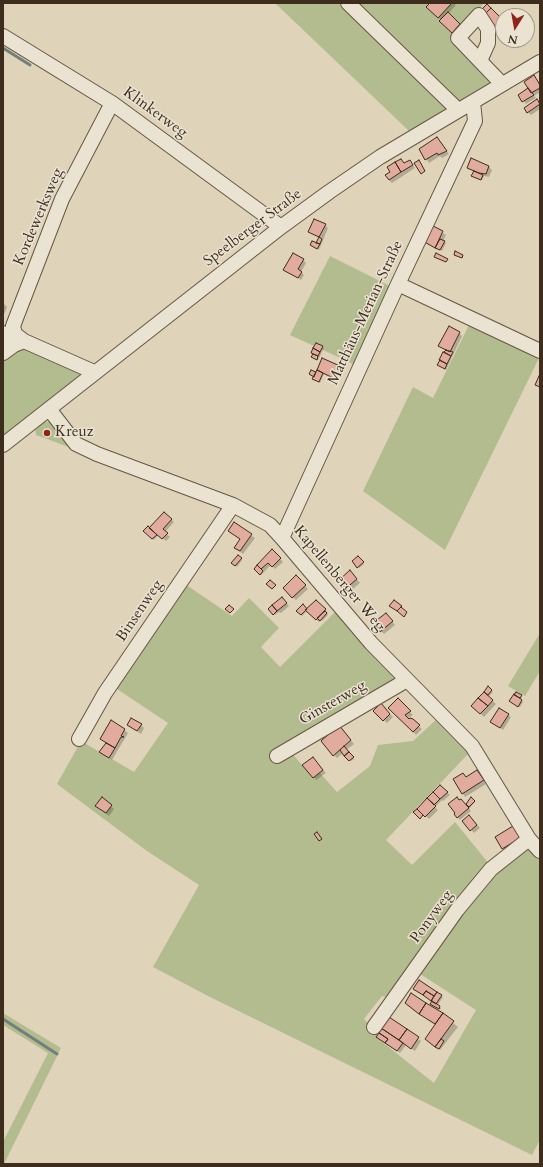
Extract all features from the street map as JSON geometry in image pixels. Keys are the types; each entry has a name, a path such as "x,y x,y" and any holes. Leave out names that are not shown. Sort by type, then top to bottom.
{"street":[{"path":"348,3 458,110"},
{"name":"Klinkerweg","path":"3,36 112,103 281,227"},
{"path":"480,61 502,84"},
{"name":"Speelberger Straße","path":"3,445 94,372 328,192 380,157 540,62"},
{"name":"Matthäus-Merian-Straße","path":"282,538 398,284 475,121 473,102"},
{"name":"Kordewerksweg","path":"19,343 13,326 62,199 112,103"},
{"path":"398,284 540,351"},
{"path":"3,333 19,343 94,372"},
{"path":"3,354 19,343"},
{"name":"Kapellenberger Weg","path":"49,409 76,444 97,454 234,505 270,525 371,643 472,746 529,839 540,851"},
{"name":"Binsenweg","path":"79,739 105,693 234,505"},
{"name":"Ginsterweg","path":"276,756 407,680"},
{"name":"Ponyweg","path":"374,1028 462,904 491,869 529,839"}],"green space":[{"path":"275,3 484,3 451,40 492,81 409,131"},
{"path":"330,256 390,286 355,365 321,349 323,346 316,343 314,346 290,335"},
{"path":"470,323 540,356 445,550 363,491 413,387 433,398"},
{"path":"11,341 79,371 80,376 3,436 3,359"},
{"path":"44,421 53,423 85,453 36,435 35,428"},
{"path":"185,584 232,616 249,598 279,628 261,647 280,667 337,610 399,677 290,751 313,778 320,773 337,792 370,766 378,745 413,741 438,718 470,752 386,840 412,865 455,822 490,865 391,998 382,996 364,1019 378,1035 376,1037 434,1083 476,1010 417,972 495,869 522,849 533,850 540,859 540,1140 532,1155 210,997 153,967 199,885 147,851 57,784 81,741 134,772 168,723 114,687"},
{"path":"540,633 540,671 525,696 508,686"},
{"path":"3,1013 61,1048 4,1164 3,1142 48,1053 3,1025"}],"building":[{"path":"430,3 452,3 438,18 426,7"},
{"path":"487,4 491,8 484,15 480,11"},
{"path":"491,8 495,12 495,31 488,24 484,15"},
{"path":"448,12 460,24 452,33 439,21"},
{"path":"534,75 540,85 540,88 531,93 524,82"},
{"path":"528,88 534,95 522,102 518,95"},
{"path":"537,99 540,104 527,113 524,108"},
{"path":"437,137 447,151 438,155 437,153 425,160 419,149"},
{"path":"471,158 489,166 486,174 467,168"},
{"path":"401,159 404,163 410,160 413,165 401,172 395,162"},
{"path":"419,160 425,171 421,174 414,163"},
{"path":"395,162 401,172 389,180 385,175 390,172 387,167"},
{"path":"474,171 483,175 481,180 471,176"},
{"path":"314,219 326,224 319,237 308,232"},
{"path":"431,225 443,231 435,248 423,241"},
{"path":"319,237 322,239 320,244 316,243"},
{"path":"440,239 445,241 440,250 435,248"},
{"path":"312,241 320,244 317,249 310,245"},
{"path":"455,251 463,255 462,258 454,255"},
{"path":"293,253 304,259 298,269 302,272 298,278 283,270"},
{"path":"436,253 448,259 446,262 434,257"},
{"path":"449,326 460,332 450,352 438,346"},
{"path":"316,343 323,346 320,352 313,348"},
{"path":"313,348 320,352 318,356 311,353"},
{"path":"446,350 453,352 451,356 444,352"},
{"path":"443,352 451,356 447,364 439,360"},
{"path":"313,354 318,356 317,360 311,357"},
{"path":"322,358 340,366 335,379 317,370"},
{"path":"440,360 447,364 445,369 437,365"},
{"path":"311,370 316,372 314,377 309,374"},
{"path":"317,370 323,373 319,382 312,379"},
{"path":"540,376 540,387 535,385"},
{"path":"164,512 172,519 163,529 168,533 162,539 149,528"},
{"path":"234,522 252,534 240,551 234,548 240,539 228,531"},
{"path":"148,526 157,535 152,539 143,531"},
{"path":"272,549 281,558 272,567 268,563 261,569 257,565"},
{"path":"238,555 242,558 235,566 231,563"},
{"path":"358,556 364,562 357,568 352,561"},
{"path":"257,565 263,571 260,575 254,569"},
{"path":"350,570 357,579 344,590 337,582"},
{"path":"296,575 306,585 292,598 283,588"},
{"path":"270,580 276,585 272,589 266,584"},
{"path":"282,597 287,603 277,611 272,605"},
{"path":"316,600 326,609 316,620 305,610"},
{"path":"394,600 402,606 397,611 389,606"},
{"path":"303,604 307,609 301,615 296,611"},
{"path":"229,605 234,609 230,613 225,609"},
{"path":"272,605 277,611 273,615 268,609"},
{"path":"401,607 407,612 404,617 397,611"},
{"path":"325,611 327,613 320,621 317,618"},
{"path":"386,613 393,621 380,632 373,623"},
{"path":"488,686 492,690 488,695 484,692"},
{"path":"484,692 493,700 488,706 478,698"},
{"path":"516,692 522,695 520,698 514,695"},
{"path":"514,694 522,700 518,707 509,701"},
{"path":"398,698 411,711 405,715 420,725 413,732 388,708"},
{"path":"478,698 488,706 480,714 471,706"},
{"path":"381,703 390,714 383,721 373,711"},
{"path":"499,708 509,714 500,728 490,722"},
{"path":"131,718 142,724 137,731 127,725"},
{"path":"111,720 125,729 121,736 124,737 121,737 115,748 100,739"},
{"path":"339,725 351,740 333,756 321,741"},
{"path":"106,743 115,748 109,758 99,752"},
{"path":"344,746 349,752 344,756 340,750"},
{"path":"349,752 354,757 349,761 344,756"},
{"path":"313,757 323,770 313,778 302,765"},
{"path":"477,770 484,780 462,794 453,779 463,773 466,777"},
{"path":"440,785 448,792 440,799 433,792"},
{"path":"433,792 440,799 434,805 427,798"},
{"path":"102,797 112,805 106,813 95,806"},
{"path":"457,797 459,800 461,799 469,808 457,818 448,804"},
{"path":"471,797 475,801 469,807 466,804"},
{"path":"427,798 436,806 425,817 417,809"},
{"path":"417,809 423,815 420,819 413,812"},
{"path":"469,815 477,825 470,831 462,821"},
{"path":"513,826 520,838 502,849 495,837"},
{"path":"317,832 322,839 319,841 314,834"},
{"path":"419,980 437,992 434,996 426,991 423,995 413,989"},
{"path":"426,991 434,996 431,1001 423,995"},
{"path":"437,992 442,995 436,1004 431,1001"},
{"path":"411,993 426,1003 419,1014 405,1003"},
{"path":"432,1001 440,1006 439,1009 430,1004"},
{"path":"426,1003 443,1013 435,1024 419,1014"},
{"path":"443,1013 454,1021 435,1047 425,1039"},
{"path":"389,1017 407,1029 399,1040 381,1028"},
{"path":"381,1028 403,1043 397,1051 385,1043 388,1039 379,1033"},
{"path":"407,1029 419,1037 411,1049 399,1040"},
{"path":"379,1033 388,1039 385,1043 376,1037"},
{"path":"441,1039 444,1041 439,1049 435,1047"}],"waterway":[{"path":"3,48 30,65"},
{"path":"3,1019 57,1054"}],"place":[{"name":"Kreuz","path":"47,433"}]}
